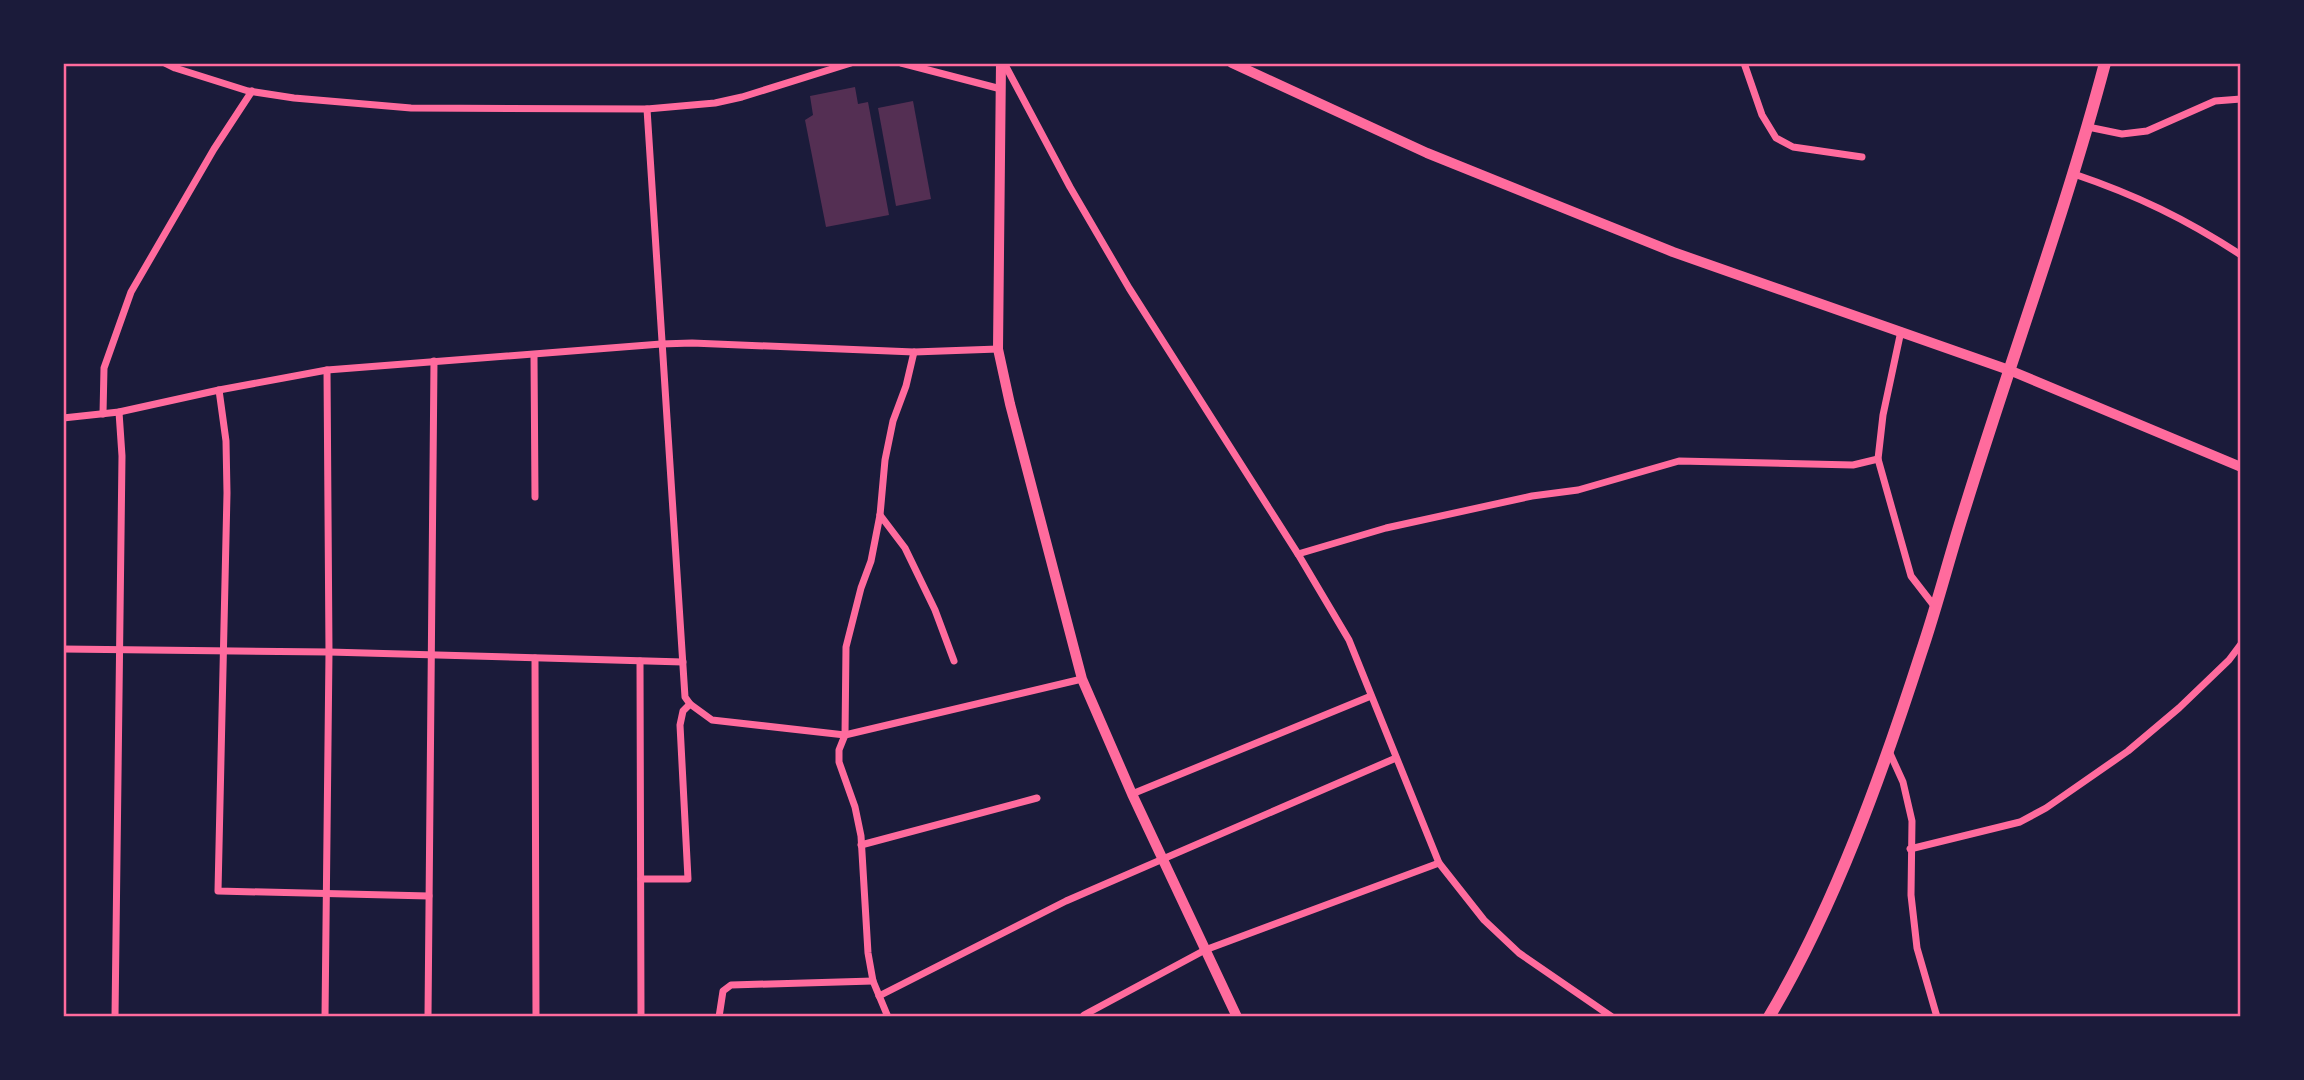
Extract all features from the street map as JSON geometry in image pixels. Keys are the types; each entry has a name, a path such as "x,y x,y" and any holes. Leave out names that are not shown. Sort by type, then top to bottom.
{"main road":[{"path":"1769,1017 1813,934 1888,748 2074,174 2105,63"}],"street":[{"path":"165,63 252,92 294,99 411,108 648,109 715,103 742,97 852,63"},
{"path":"901,63 1001,89"},
{"path":"1003,63 998,349 1010,404 1082,679 1132,794 1237,1017"},
{"path":"1003,63 1070,187 1129,288 1298,554 1349,640 1439,863 1484,920 1519,953 1612,1017"},
{"path":"1233,63 1427,153 1673,252 2009,370 2241,467"},
{"path":"1744,63 1762,115 1776,138 1793,147 1862,157"},
{"path":"103,414 104,368 131,292 215,149 252,92"},
{"path":"2088,127 2122,134 2147,131 2214,101 2241,99"},
{"path":"648,109 685,697 690,704 712,720 845,735 1082,679"},
{"path":"2074,174 2130,193 2206,232 2241,255"},
{"path":"1901,330 1883,415 1878,459 1911,576 1935,607"},
{"path":"63,418 119,412 327,370 534,356 661,344 914,352 998,349"},
{"path":"888,1017 873,981 867,953 862,845 855,807 839,762 839,750 845,735 846,647 871,561 893,421 906,386 914,352"},
{"path":"534,356 535,497"},
{"path":"428,1017 434,361"},
{"path":"325,1017 329,652 327,370"},
{"path":"219,390 226,441 225,651 218,891 429,896"},
{"path":"115,1017 120,763 118,650 122,456 119,412"},
{"path":"1298,554 1386,528 1532,496 1578,490 1679,461 1853,465 1878,459"},
{"path":"880,514 905,548 935,610 954,661"},
{"path":"1910,849 2020,822 2046,808 2128,751 2179,708 2229,660 2241,644"},
{"path":"63,649 329,652 683,662"},
{"path":"535,659 536,1017"},
{"path":"640,661 642,1017"},
{"path":"1132,794 1371,696"},
{"path":"641,879 688,879 680,725 683,710 690,704"},
{"path":"1888,748 1903,782 1912,821 1910,895 1917,948 1937,1017"},
{"path":"879,996 1066,901 1396,758"},
{"path":"862,845 1037,798"},
{"path":"1084,1014 1205,950 1439,863"},
{"path":"719,1017 723,990 731,985 873,981"}],"building":[{"path":"855,87 858,104 868,102 889,215 826,227 805,120 813,115 810,96"},
{"path":"913,101 931,199 896,206 878,108"}]}
